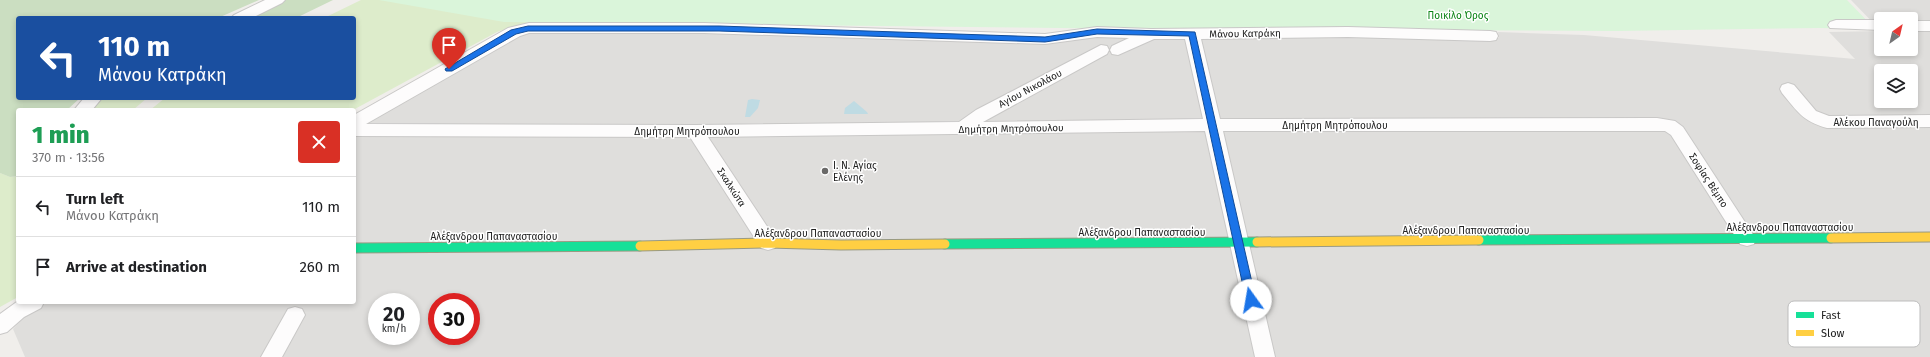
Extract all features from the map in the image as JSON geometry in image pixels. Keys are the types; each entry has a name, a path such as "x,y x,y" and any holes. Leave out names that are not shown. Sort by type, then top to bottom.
{"street":[{"path":"243,16 277,0"},
{"path":"1836,25 1874,25"},
{"path":"1918,26 1930,26"},
{"name":"Μάνου Κατράκη","path":"356,122 514,32 528,28 712,29 1045,39 1097,32 1192,34 1348,32 1490,36"},
{"path":"1118,50 1152,34"},
{"path":"1192,34 1264,357"},
{"name":"Αγίου Νικολάου","path":"961,129 982,114 1101,50"},
{"name":"Αλέκου Παναγούλη","path":"1788,89 1810,115 1827,122 1930,121"},
{"path":"84,108 92,100"},
{"name":"Δημήτρη Μητρόπουλου","path":"356,130 695,131 1212,125 1669,125"},
{"name":"Σοφίας Βέμπο","path":"1669,125 1677,131 1747,239"},
{"name":"Σκαλκώτα","path":"695,131 768,243"},
{"name":"Αλέξανδρου Παπαναστασίου","path":"356,248 729,245 768,243 849,245 1930,238"},
{"path":"0,326 14,313 30,304"},
{"path":"271,357 295,315"}],"shaded area":[{"path":"1851,0 1930,0 1930,357 25,357 13,329 27,313 43,304 356,304 356,128 524,33 724,32 1052,41 1100,34 1499,38 1498,32 1584,35 1855,59 1829,32 1874,31 1874,56 1918,56 1918,12 1874,12 1874,24"}],"green space":[{"path":"0,0 259,0 223,16 16,16 16,100 78,100 69,108 16,108 16,176 10,177 0,173"},
{"path":"283,0 333,0 300,16 251,16"},
{"path":"361,0 651,0 554,16 497,32 356,108 152,108 162,100 356,100 356,16 328,16"},
{"name":"Ποικίλο Όρος","path":"379,0 1847,0 1874,29 1819,28 1617,31 1152,29 504,22"},
{"path":"97,100 145,100 135,108 89,108"},
{"path":"0,173 10,177 16,176 16,298 0,307"}],"water":[{"path":"748,100 760,100 758,108 750,117 745,117"},
{"path":"854,101 868,114 844,114 845,108"}],"traffic: fast":[{"path":"1479,240 1831,238"},
{"path":"945,244 1257,242"},
{"path":"356,248 640,246"}],"traffic: slow":[{"path":"1831,238 1930,237"},
{"path":"1257,242 1479,240"},
{"path":"640,246 768,243 841,245 945,244"}],"place":[{"name":"Ι. Ν. Αγίας Ελένης","path":"825,171"}],"route":[{"path":"449,69 514,32 528,28 719,29 1045,39 1070,37 1097,32 1192,34 1251,300"}]}
